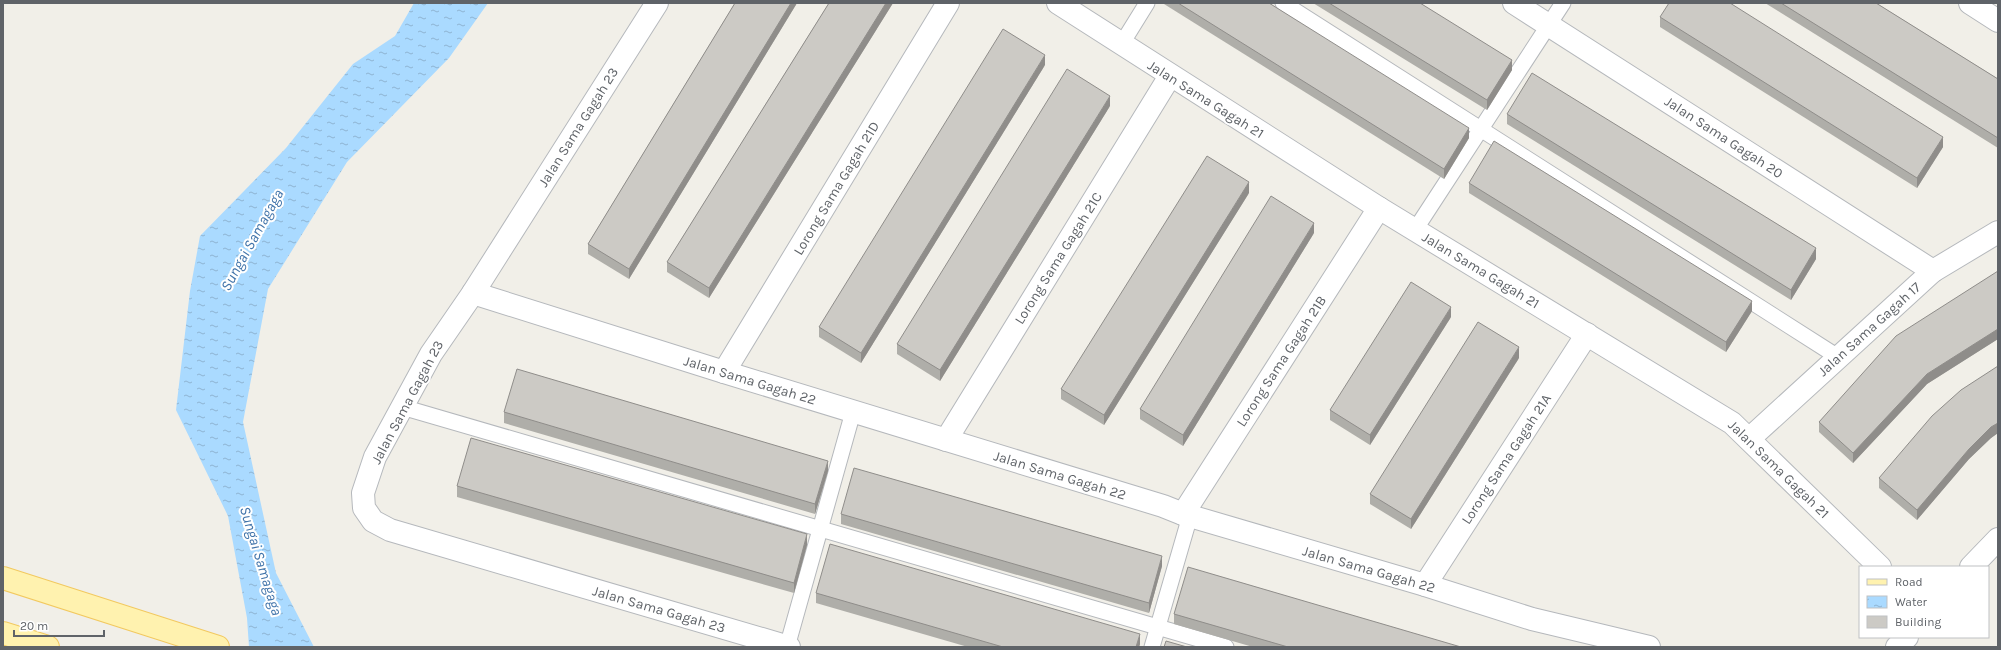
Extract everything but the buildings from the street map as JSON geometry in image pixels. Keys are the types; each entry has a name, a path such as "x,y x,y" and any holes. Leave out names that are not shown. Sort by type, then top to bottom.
{"main road":[{"path":"3,578 218,647"},
{"path":"3,633 48,647"}],"street":[{"name":"Jalan Sama Gagah 23","path":"657,3 473,293 430,354 375,457 363,493 364,508 372,521 390,530 788,647"},
{"name":"Lorong Sama Gagah 21D","path":"724,372 948,3"},
{"name":"Jalan Sama Gagah 21","path":"1058,3 1170,76 1379,208 1732,423 1879,566"},
{"name":"Jalan Sama Gagah 20","path":"1514,3 1933,271"},
{"path":"1970,3 1998,21"},
{"name":"Lorong Sama Gagah 21C","path":"946,440 1170,76"},
{"name":"Lorong Sama Gagah 21B","path":"1186,515 1379,208"},
{"name":"Jalan Sama Gagah 17","path":"1749,439 1933,271 1998,232"},
{"name":"Jalan Sama Gagah 22","path":"473,293 853,412 1163,506 1186,515 1425,585 1595,640 1649,647"},
{"name":"Lorong Sama Gagah 21A","path":"1425,585 1587,334"},
{"path":"1973,566 1998,539"},
{"path":"1897,647 1906,638"}],"lane":[{"path":"1121,44 1147,3"},
{"path":"1283,3 1838,357"},
{"path":"1415,230 1563,3"},
{"path":"402,407 1226,647"},
{"path":"788,647 853,412"},
{"path":"1152,647 1186,515"}],"water":[{"name":"Sungai Samagaga","path":"414,3 488,3 449,58 347,162 268,289 243,422 276,573 314,647 249,647 247,618 228,516 176,410 190,291 200,236 286,148 353,64 395,36"}]}
